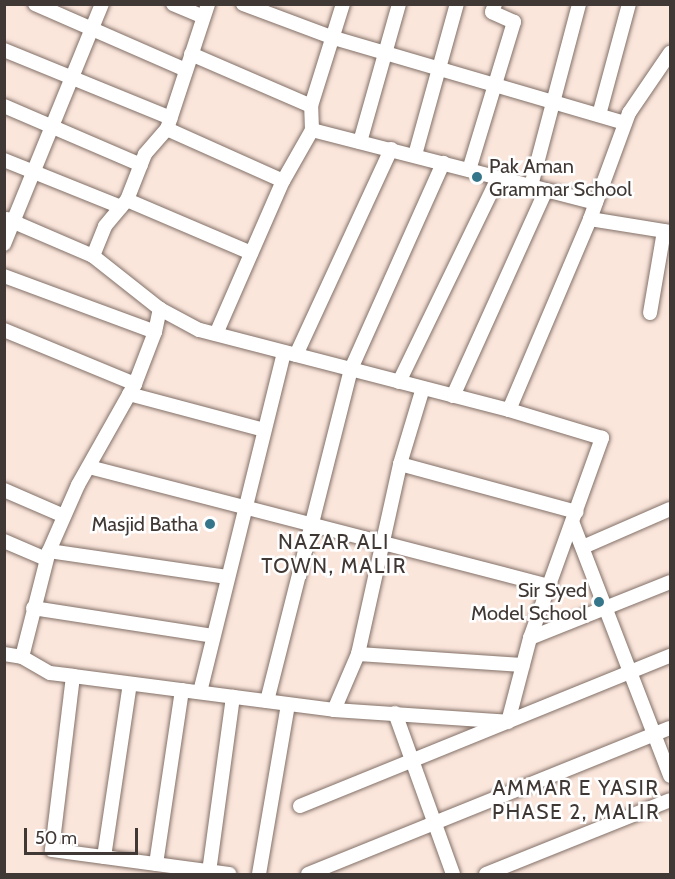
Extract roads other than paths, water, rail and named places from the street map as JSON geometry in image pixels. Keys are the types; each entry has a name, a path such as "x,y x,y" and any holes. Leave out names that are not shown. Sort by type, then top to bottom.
{"street":[{"path":"35,4 186,69"},
{"path":"4,244 9,220 34,172 102,4"},
{"path":"93,256 105,226 124,204 145,154 169,124 205,11 173,4"},
{"path":"243,4 334,38 625,123"},
{"path":"216,334 283,181 312,129 311,105 343,4"},
{"path":"360,142 399,4"},
{"path":"415,155 457,4"},
{"path":"469,170 514,22 492,12 495,4"},
{"path":"531,186 579,4"},
{"path":"599,115 629,4"},
{"path":"4,50 71,78 169,124 283,181"},
{"path":"508,410 590,219 625,123 670,52"},
{"path":"191,54 311,105"},
{"path":"4,106 141,165"},
{"path":"312,129 596,203"},
{"path":"200,692 264,430 290,353 391,149"},
{"path":"4,160 251,253"},
{"path":"267,701 351,369 443,163"},
{"path":"399,382 498,178"},
{"path":"453,396 546,190"},
{"path":"590,219 667,232 650,313"},
{"path":"9,220 93,256 160,309 216,334 508,410 602,438 530,638 508,722"},
{"path":"4,276 155,332"},
{"path":"22,657 48,555 64,516 132,389 155,332 160,309"},
{"path":"4,330 132,389 264,430"},
{"path":"334,710 358,654 400,464 423,388"},
{"path":"400,464 575,518"},
{"path":"89,467 549,586"},
{"path":"4,490 64,516"},
{"path":"583,547 670,509"},
{"path":"575,518 583,547 608,607 670,776"},
{"path":"4,541 48,555 227,577"},
{"path":"530,638 670,582"},
{"path":"33,608 213,636"},
{"path":"4,654 22,657 50,673 130,684 334,710 508,722"},
{"path":"358,654 523,666"},
{"path":"300,806 670,656"},
{"path":"73,676 52,850 229,874"},
{"path":"104,857 130,684"},
{"path":"156,864 182,690"},
{"path":"209,872 233,697"},
{"path":"259,874 288,704"},
{"path":"395,713 453,874"},
{"path":"308,874 435,825 670,728"},
{"path":"486,874 670,800"}],"place":[{"name":"Pak Aman Grammar School","path":"477,177"},
{"name":"Masjid Batha","path":"210,524"},
{"name":"Sir Syed Model School","path":"599,602"}],"district":[{"name":"NAZAR ALI TOWN, MALIR","path":"334,554"},
{"name":"AMMAR E YASIR PHASE 2, MALIR","path":"576,800"}]}
